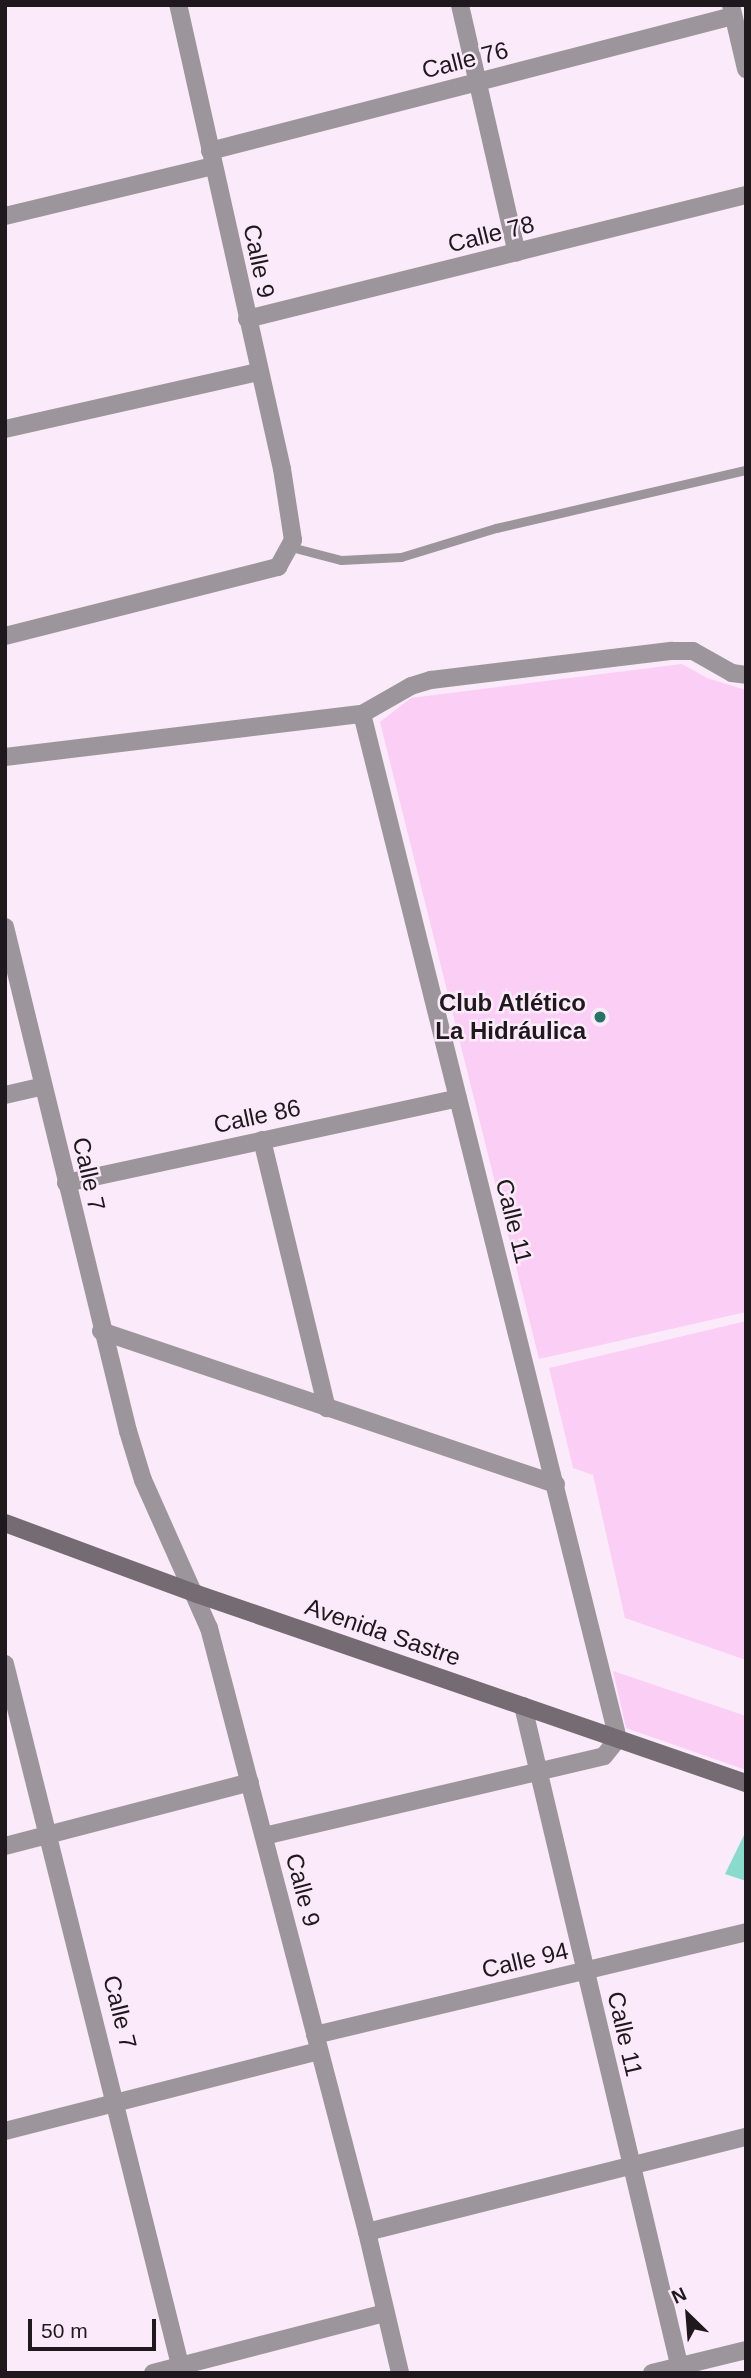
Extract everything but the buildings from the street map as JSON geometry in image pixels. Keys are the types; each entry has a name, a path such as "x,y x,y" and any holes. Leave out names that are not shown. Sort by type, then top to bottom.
{"street":[{"name":"Calle 9","path":"178,5 293,527 291,547"},
{"path":"460,5 517,253"},
{"name":"Calle 76","path":"5,216 732,11"},
{"path":"732,11 746,69"},
{"name":"Calle 78","path":"247,319 746,195"},
{"path":"5,429 258,372"},
{"path":"5,636 278,567 291,547"},
{"path":"5,757 362,714 411,686 431,680 672,651 694,651 732,673 746,675"},
{"name":"Calle 11","path":"362,714 618,1739"},
{"name":"Calle 7","path":"5,927 128,1431"},
{"path":"5,1095 43,1086"},
{"name":"Calle 86","path":"66,1184 458,1098"},
{"path":"262,1140 327,1408"},
{"path":"102,1331 556,1484"},
{"name":"Calle 9","path":"128,1431 142,1480 198,1594 250,1782 367,2232 400,2373"},
{"name":"Avenida Sastre","path":"5,1523 198,1594 746,1783"},
{"name":"Calle 7","path":"5,1664 51,1833 181,2369"},
{"name":"Calle 11","path":"523,1706 680,2369"},
{"path":"264,1836 604,1756 618,1739"},
{"path":"5,1846 250,1782"},
{"name":"Calle 94","path":"5,2131 118,2103 317,2043 585,1971 746,1932"},
{"path":"367,2232 746,2137"},
{"path":"153,2373 181,2369 385,2313"},
{"path":"652,2373 680,2369 746,2350"}],"lane":[{"path":"291,547 341,560 401,557 496,527 746,470"}],"shaded area":[{"name":"Club Atlético La Hidráulica","path":"682,664 707,678 746,690 746,1312 539,1359 380,722 411,698"},
{"path":"746,1321 746,1660 625,1618 593,1475 573,1468 549,1368"},
{"path":"613,1671 746,1716 746,1770 626,1728"}],"place":[{"name":"Club Atlético La Hidráulica","path":"600,1017"}]}
